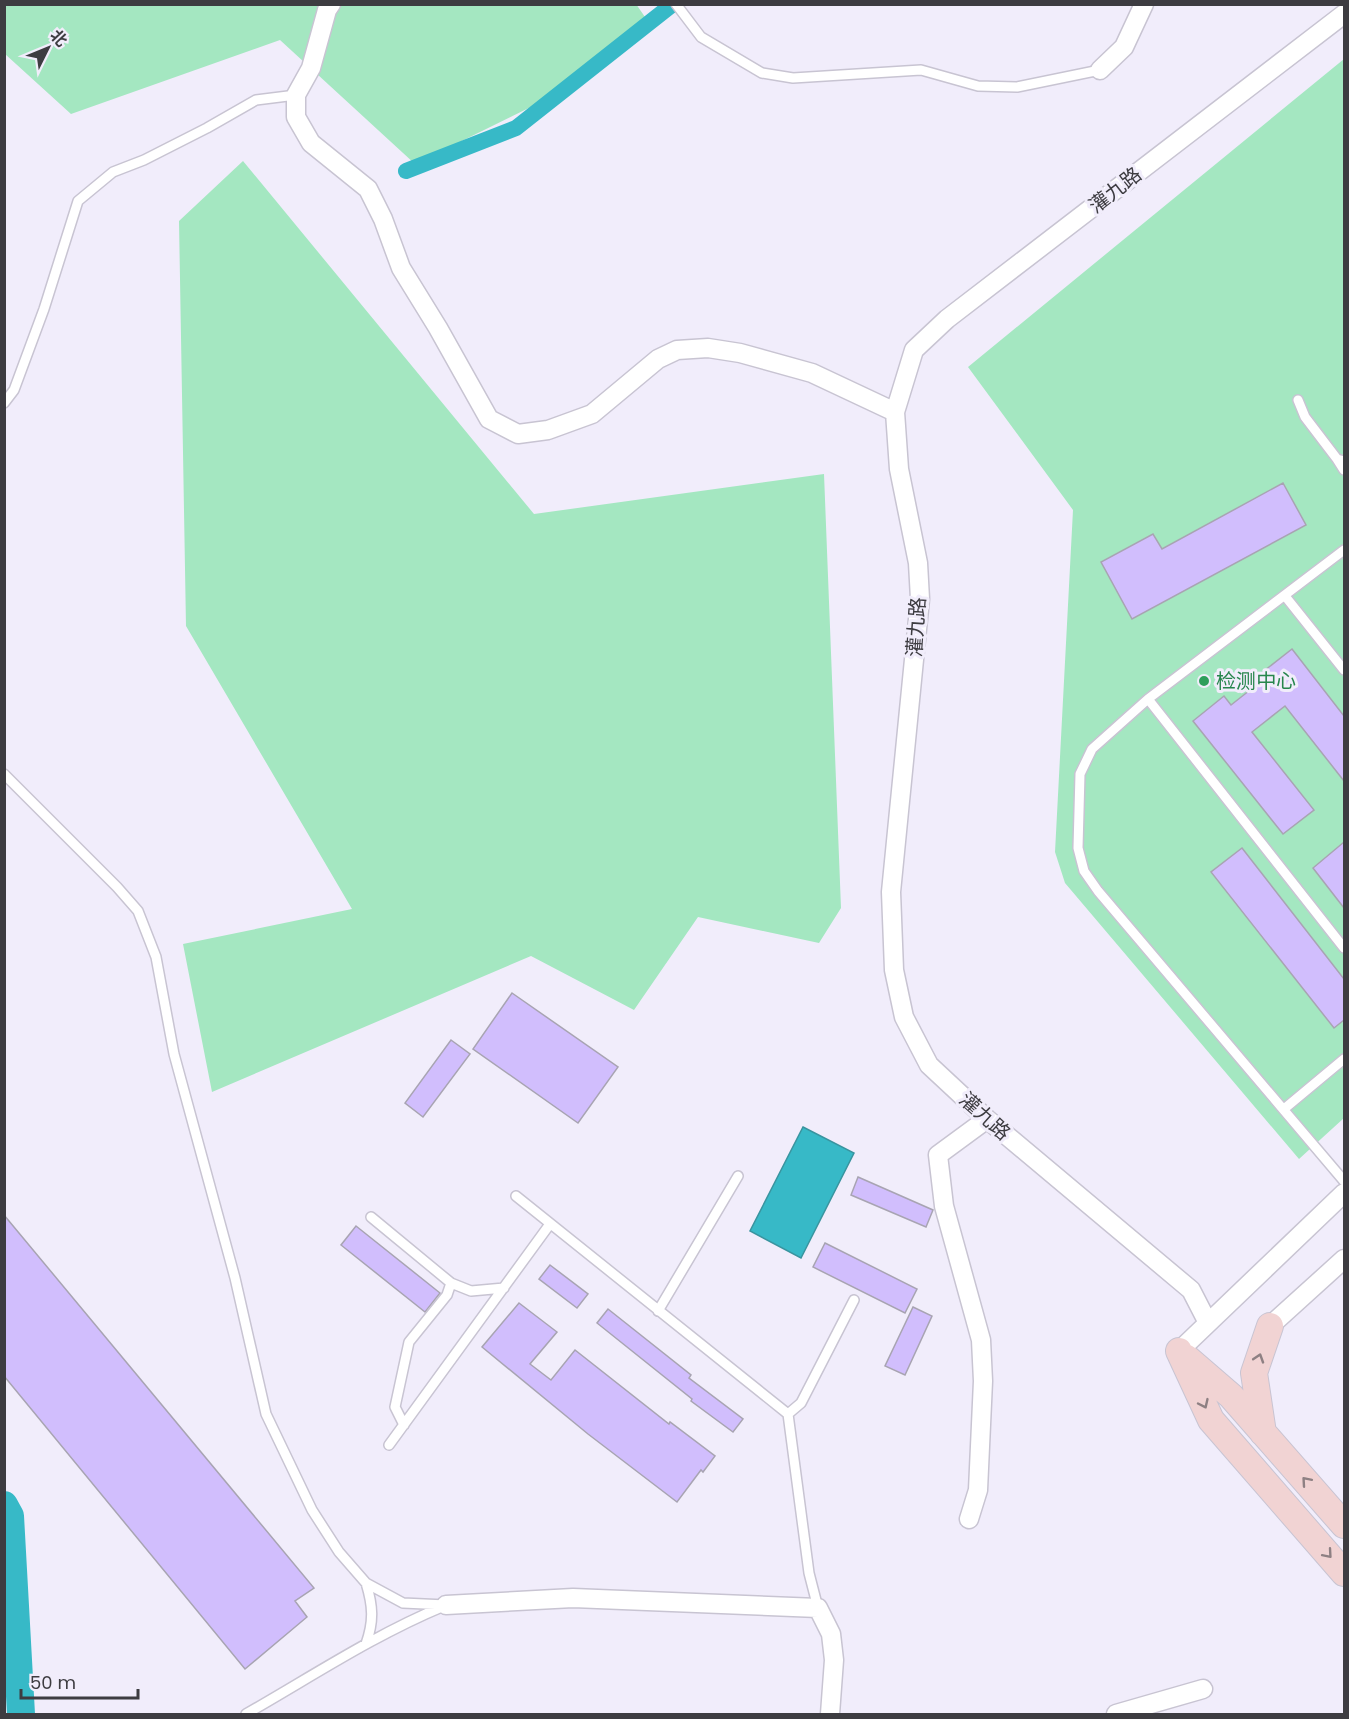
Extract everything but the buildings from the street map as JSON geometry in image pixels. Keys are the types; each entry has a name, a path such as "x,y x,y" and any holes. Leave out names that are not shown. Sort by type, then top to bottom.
{"street":[{"path":"331,4 327,9 311,68 296,95 296,117 310,143 368,189 383,219 401,268 489,419 518,434 549,430 592,414 658,359 677,350 708,348 740,352 812,373 895,412"},
{"path":"1100,70 1124,47 1144,4"},
{"name":"灌九路","path":"1208,1323 1191,1290 987,1119 929,1065 904,1017 894,970 891,892 920,599 918,563 899,469 895,412 914,350 947,319 1344,14"},
{"path":"969,1519 978,1490 983,1381 981,1340 944,1206 938,1155 987,1119"},
{"path":"1179,1351 1344,1193"},
{"path":"1263,1433 1254,1373 1270,1326 1344,1259"},
{"path":"1179,1351 1231,1396 1344,1526"},
{"path":"1179,1351 1211,1420 1344,1573"},
{"path":"446,1605 573,1598 818,1608 831,1634 834,1660 830,1714"},
{"path":"1116,1714 1203,1689"}],"lane":[{"path":"679,8 701,37 762,73 793,78 921,70 978,86 1017,87 1100,70"},
{"path":"4,403 14,390 44,309 78,201 113,172 144,160 256,100 296,95"},
{"path":"1298,400 1305,417 1341,460 1344,470"},
{"path":"1344,550 1148,699 1092,749 1080,774 1078,848 1084,871 1098,891 1344,1181"},
{"path":"1285,596 1344,670"},
{"path":"1148,699 1344,948"},
{"path":"4,774 138,911 156,957 174,1054 236,1278 266,1414 312,1510 339,1552 366,1583 403,1603 446,1605"},
{"path":"1284,1109 1344,1059"},
{"path":"658,1311 738,1176"},
{"path":"516,1196 788,1414 810,1573 818,1608"},
{"path":"371,1217 451,1283 471,1291 504,1288"},
{"path":"389,1445 550,1224"},
{"path":"404,1425 395,1407 409,1342 447,1295 451,1283"},
{"path":"788,1414 801,1403 854,1300"},
{"path":"366,1583 372,1604 371,1629 366,1644"},
{"path":"246,1714 366,1644 411,1620 446,1605"}],"green space":[{"path":"636,4 645,17 547,99 415,164 280,40 71,114 5,54 4,5"},
{"name":"检测中心","path":"1344,59 1344,1118 1299,1159 1065,883 1055,852 1073,510 968,367"},
{"path":"243,161 534,514 824,474 841,908 819,943 698,917 634,1010 531,956 212,1092 183,944 352,909 186,626 179,221"}],"water":[{"path":"803,1127 854,1153 801,1258 750,1231"}],"waterway":[{"path":"406,171 516,128 673,4"},
{"path":"4,1505 10,1516 21,1714"}],"place":[{"name":"检测中心","path":"1204,681"}]}
